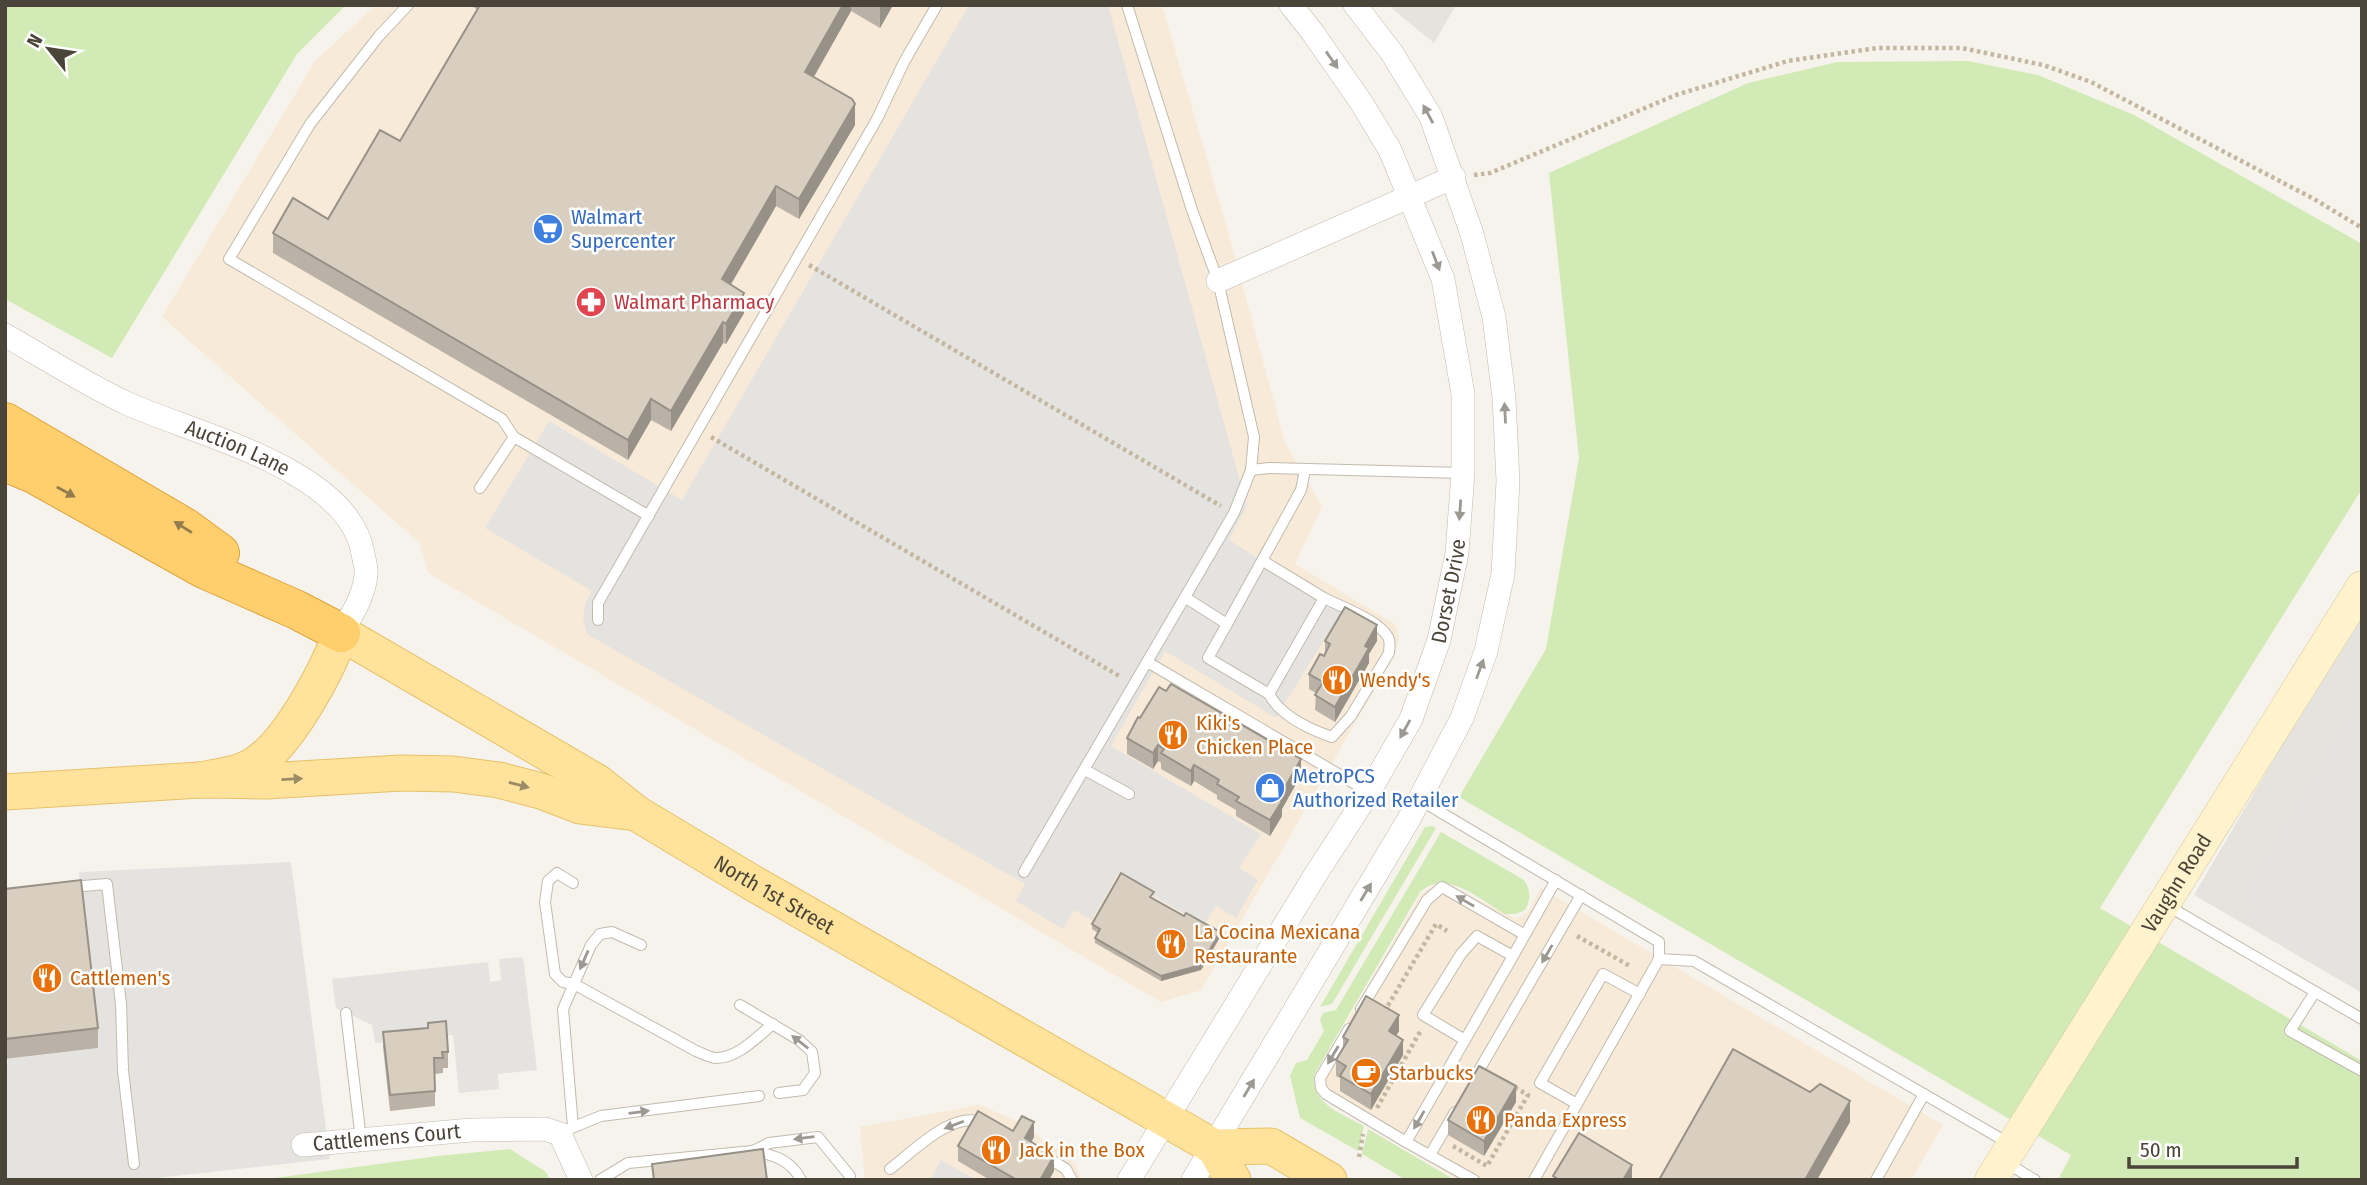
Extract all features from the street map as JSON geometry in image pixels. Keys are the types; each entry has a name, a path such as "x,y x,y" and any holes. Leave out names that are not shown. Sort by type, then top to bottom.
{"highway":[{"path":"5,422 186,528 298,610"},
{"path":"5,462 34,474 204,569 298,610 341,633"}],"main road":[{"path":"200,780 240,772 257,763 276,745 330,662 341,633"},
{"name":"North 1st Street","path":"341,633 597,782 636,813 1214,1147 1233,1180"},
{"path":"5,792 200,780 265,781 401,773 453,774 499,780 541,791 580,806 636,813"},
{"path":"1214,1147 1271,1146 1329,1180"}],"street":[{"name":"Dorset Drive","path":"1129,1180 1307,888 1369,792 1410,719 1439,640 1457,553 1463,473 1463,394 1443,279 1390,150 1361,102 1291,5"},
{"path":"1194,1180 1420,800 1462,718 1486,651 1503,574 1508,481 1504,398 1494,317 1472,234 1431,117 1392,53 1355,5"},
{"path":"1218,281 1454,177"},
{"name":"Auction Lane","path":"5,335 77,378 127,403 247,449 303,479 339,505 361,538 367,574 359,601 341,633"},
{"name":"Vaughn Road","path":"2002,1162 2362,587"},
{"name":"Cattlemens Court","path":"303,1145 471,1130 567,1131"},
{"path":"567,1131 582,1180"}],"lane":[{"path":"408,5 379,36 310,124 229,259 502,419 514,437 649,516"},
{"path":"598,620 598,603 877,119 904,62 937,5"},
{"path":"1024,872 1149,663 1234,513 1251,470 1254,437 1218,281 1192,210 1126,5"},
{"path":"480,488 514,437"},
{"path":"1251,470 1269,468 1463,473"},
{"path":"1263,561 1324,598 1376,625 1387,635 1390,642 1389,653 1351,716 1332,737 1276,708 1269,694 1208,658 1301,490 1306,470"},
{"path":"1186,598 1227,624"},
{"path":"1269,694 1324,598"},
{"path":"1149,663 1369,792"},
{"path":"1085,770 1129,794"},
{"path":"1420,800 1659,942 1659,959 1534,1180"},
{"path":"573,883 556,873 548,881 545,902 555,974 563,982 574,984 714,1059 732,1055 773,1024"},
{"path":"1406,1142 1556,880"},
{"path":"71,887 107,884 121,1004 123,1070 134,1164"},
{"path":"1474,1180 1326,1094 1321,1088 1320,1078 1427,900 1442,887 1525,935"},
{"path":"1467,1092 1581,895"},
{"path":"2164,904 2362,1019"},
{"path":"641,945 612,932 600,934 591,946 563,1009 567,1131 601,1116 759,1096"},
{"path":"1465,1040 1423,1015 1461,954 1477,936 1513,956"},
{"path":"1659,959 1694,961 1924,1094 2002,1162 2035,1180"},
{"path":"1577,1104 1540,1083 1603,974 1640,994"},
{"path":"2315,992 2290,1031 2362,1071"},
{"path":"740,1005 799,1040 812,1052 815,1073 803,1090 779,1093"},
{"path":"346,1013 361,1140"},
{"path":"1876,1180 1924,1094"},
{"path":"1430,1155 1460,1104"},
{"path":"890,1169 947,1126 962,1120 980,1121 992,1128"},
{"path":"754,1151 769,1143 818,1137 850,1176 850,1180"},
{"path":"1028,1147 1060,1164 1072,1180"},
{"path":"600,1180 628,1163 754,1151 777,1156 789,1164 801,1180"}],"path":[{"path":"1454,177 1490,173 1676,95 1788,61 1878,48 1962,47 2043,65 2091,82 2314,199 2362,228"},
{"path":"796,258 1222,507"},
{"path":"699,430 1122,678"},
{"path":"1398,1015 1386,1009 1436,924 1447,931"},
{"path":"1570,947 1577,935 1630,966"},
{"path":"1359,1157 1363,1133 1422,1029 1410,1022"},
{"path":"1440,1138 1487,1166 1528,1095 1505,1083"}],"shaded area":[{"path":"376,5 1162,5 1229,235 1285,443 1322,506 1295,564 1395,624 1399,636 1395,654 1201,990 1161,1002 428,573 420,543 162,317 315,61"},
{"path":"969,5 1108,5 1247,506 1229,540 1342,611 1276,718 1165,651 1111,746 1261,834 1239,868 1258,880 1236,918 1216,906 1204,925 1117,875 1092,920 1074,910 1063,929 1016,901 1025,884 587,634 583,617 585,604 592,591 485,528 549,421 682,500"},
{"path":"1388,5 1456,5 1434,43"},
{"path":"2362,609 2362,993 2194,895"},
{"path":"2350,713 2362,719 2362,987 2248,921 2258,904 2243,896"},
{"path":"291,862 330,1159 138,1180 5,1180 5,1065 8,1064 8,1059 98,1048 79,872"},
{"path":"1446,883 1516,919 1527,913 1541,888 1943,1125 1911,1180 1458,1180 1325,1100 1316,1085 1316,1076 1321,1066 1421,894 1434,885"},
{"path":"523,957 537,1070 498,1074 499,1089 459,1093 453,1035 375,1043 372,1025 336,1008 332,979 488,962 490,982 501,980 499,959"},
{"path":"979,1105 1018,1121 1075,1163 1081,1180 865,1180 860,1127"},
{"path":"941,1160 976,1180 930,1180"}],"green space":[{"path":"5,5 346,5 297,54 112,358 5,299"},
{"path":"1968,61 2038,75 2134,115 2362,244 2362,489 2100,908 2362,1061 2362,1180 2058,1180 2071,1155 1459,797 1546,649 1579,458 1549,173 1748,83 1837,62"},
{"path":"1425,827 1436,828 1332,1004 1320,1007"},
{"path":"1441,832 1524,880 1529,891 1528,903 1525,910 1516,914 1505,914 1474,894 1451,884 1430,885 1420,892 1314,1075 1317,1094 1323,1101 1364,1126 1358,1151 1300,1118 1290,1076 1296,1063 1307,1060 1324,1031 1320,1020 1323,1013 1336,1010"},
{"path":"1368,1129 1455,1180 1406,1180 1362,1154"},
{"path":"510,1149 546,1172 550,1180 260,1180 438,1156"}],"building":[{"name":"Walmart Supercenter","path":"480,5 843,5 805,72 852,99 855,104 799,199 776,186 722,279 744,293 726,324 723,322 671,411 651,399 628,440 273,233 293,198 328,219 380,130 400,141"},
{"name":"Wendy's","path":"1345,607 1377,625 1365,646 1369,648 1335,707 1315,695 1323,682 1309,674 1320,654 1324,656 1330,644 1325,641"},
{"path":"1171,684 1301,759 1270,820 1236,801 1239,797 1217,784 1219,780 1194,765 1191,771 1161,753 1164,749 1158,745 1153,753 1127,738 1159,687 1166,691"},
{"path":"1121,873 1154,892 1150,897 1220,932 1201,965 1161,976 1095,938 1100,929 1092,924"},
{"name":"Cattlemen's","path":"81,880 98,1028 5,1039 5,889"},
{"path":"1366,996 1399,1015 1389,1031 1403,1040 1371,1094 1340,1076 1346,1066 1336,1060 1348,1040 1343,1037"},
{"path":"446,1021 448,1052 442,1052 443,1058 434,1058 435,1091 390,1095 383,1032 428,1028 428,1023"},
{"path":"1733,1049 1810,1092 1820,1084 1850,1101 1805,1180 1659,1180"},
{"path":"1479,1066 1516,1086 1484,1141 1448,1120"},
{"name":"Jack in the Box","path":"978,1111 1013,1131 1022,1116 1034,1122 1025,1138 1054,1156 1040,1180 1017,1180 958,1146"},
{"path":"1579,1133 1632,1165 1623,1180 1559,1180 1553,1176"},
{"path":"763,1149 767,1180 654,1180 652,1164"}],"place":[{"name":"Walmart Supercenter","path":"548,229"},
{"name":"Walmart Pharmacy","path":"591,302"},
{"name":"Wendy's","path":"1337,680"},
{"name":"Kiki's Chicken Place","path":"1173,735"},
{"name":"MetroPCS Authorized Retailer","path":"1270,788"},
{"name":"La Cocina Mexicana Restaurante","path":"1171,944"},
{"name":"Cattlemen's","path":"47,978"},
{"name":"Starbucks","path":"1366,1073"},
{"name":"Panda Express","path":"1481,1120"},
{"name":"Jack in the Box","path":"996,1150"}]}
